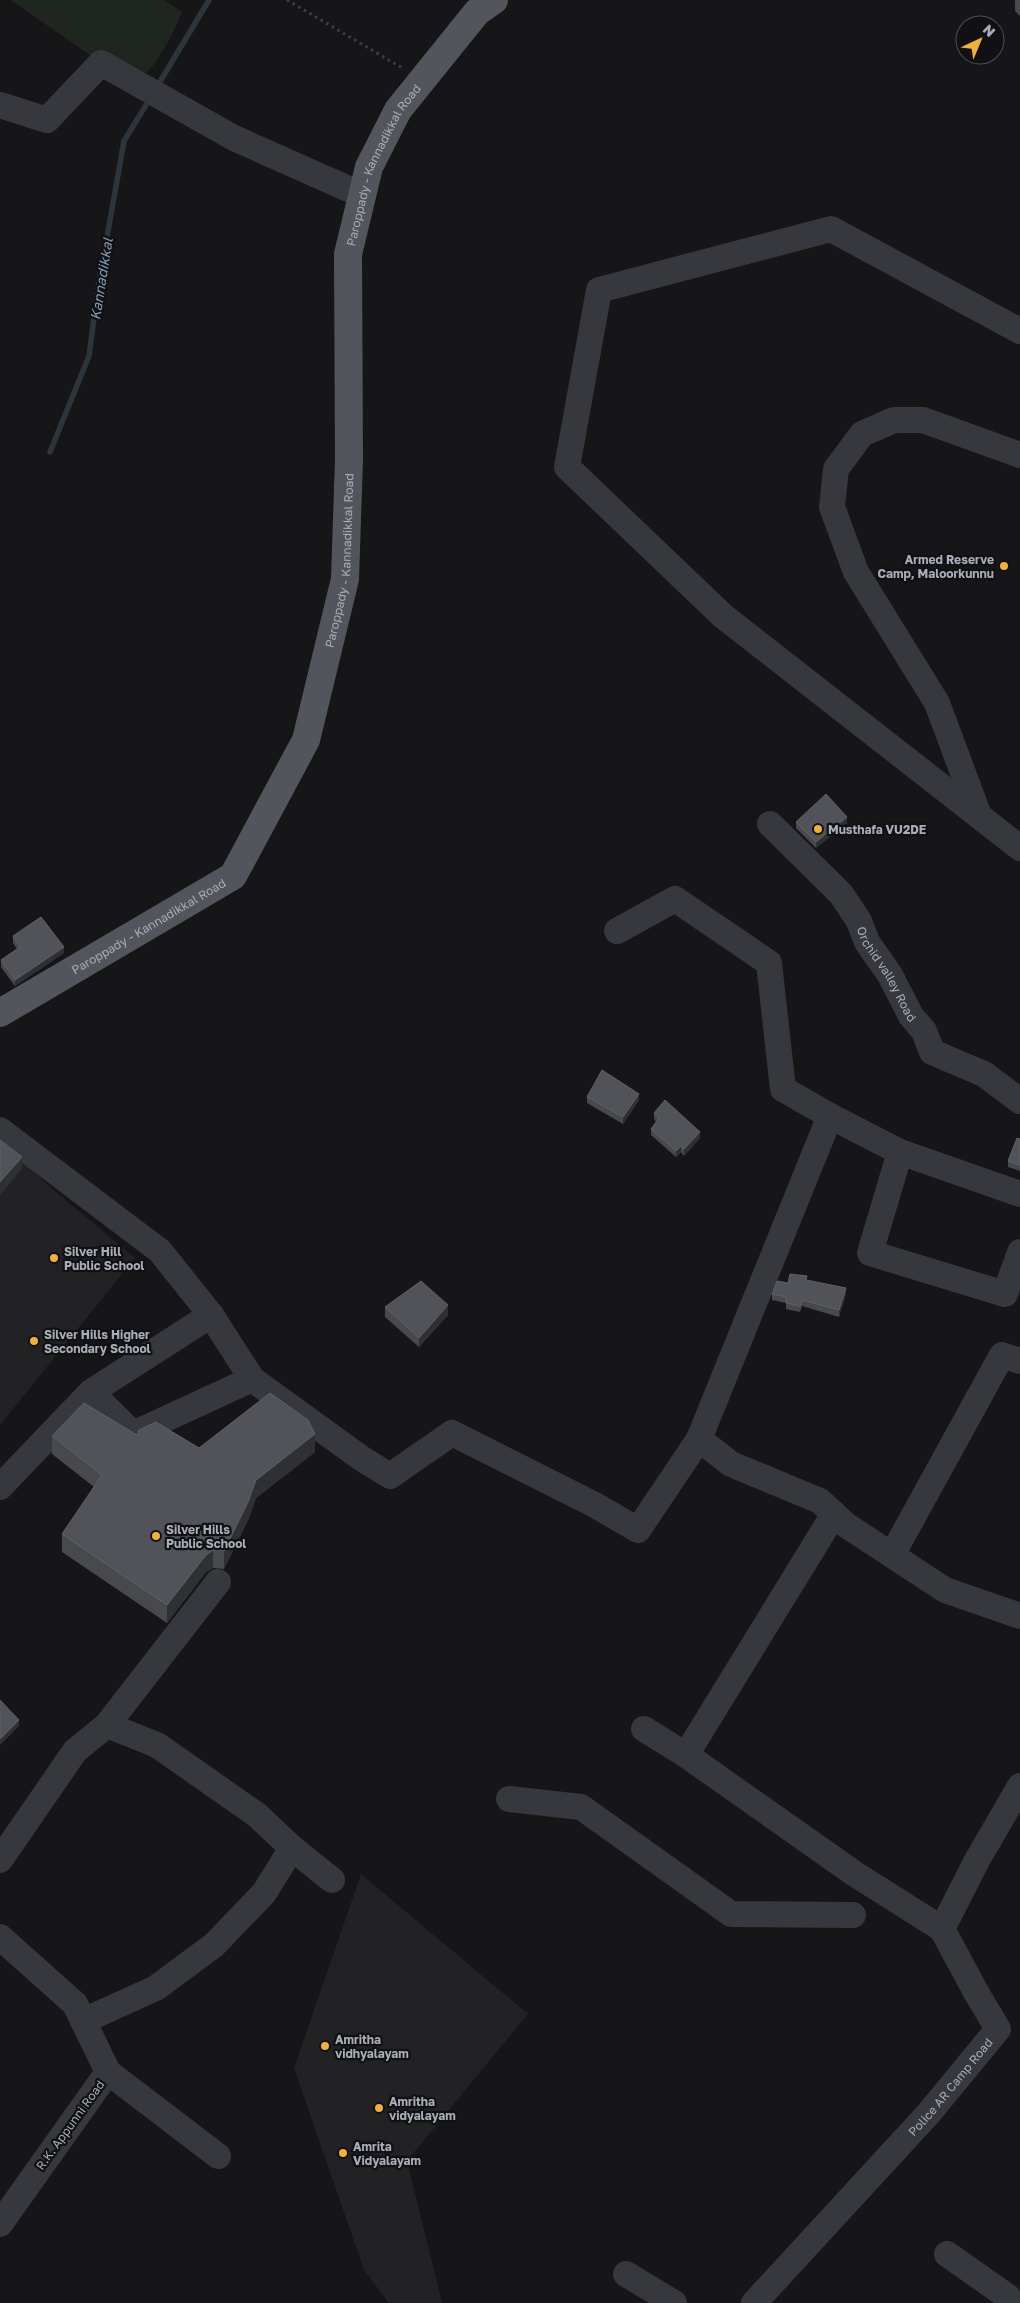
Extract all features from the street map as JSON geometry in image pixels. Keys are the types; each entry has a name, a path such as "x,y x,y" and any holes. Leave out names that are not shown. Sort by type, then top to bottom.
{"main road":[{"name":"Paroppady - Kannadikkal Road","path":"0,1013 233,876 306,740 345,579 349,459 348,254 369,167 398,110 477,12 494,0"}],"street":[{"path":"0,105 47,120 101,63 234,138 362,195"},
{"path":"1020,331 831,229 599,290 567,467 723,616 1020,848"},
{"path":"979,816 937,703 856,572 832,507 836,468 862,434 894,420 923,420 1020,455"},
{"name":"Orchid valley Road","path":"770,824 841,894 859,921 867,942 890,975 911,1016 924,1032 932,1052 984,1074 1020,1101"},
{"path":"617,931 675,899 769,963 783,1089 900,1152 1020,1194"},
{"path":"0,1130 160,1251 211,1315 252,1379 361,1458 390,1476 452,1433 595,1505 638,1530 699,1439 830,1116"},
{"path":"900,1152 870,1253 1005,1294 1020,1252"},
{"path":"0,1488 91,1392 211,1315"},
{"path":"892,1555 1002,1355 1020,1361"},
{"path":"91,1392 132,1434 252,1379"},
{"path":"699,1439 731,1464 820,1501 846,1525 945,1590 1020,1616"},
{"path":"686,1755 834,1514"},
{"path":"0,1860 75,1751 107,1725 218,1582"},
{"path":"107,1725 157,1745 257,1815 292,1848 332,1880"},
{"path":"644,1729 686,1755 855,1874 942,1929 976,1862 1020,1786"},
{"path":"509,1799 581,1808 731,1914 853,1915"},
{"path":"83,2021 156,1988 214,1945 264,1893 292,1848"},
{"name":"Police AR Camp Road","path":"754,2303 930,2114 998,2029 942,1929"},
{"name":"R.K. Appunni Road","path":"0,1938 75,2004 108,2072 0,2224"},
{"path":"108,2072 218,2156"},
{"path":"947,2254 1010,2295"},
{"path":"626,2274 674,2303"}],"path":[{"path":"287,0 422,80"}],"shaded area":[{"path":"11,0 164,0 182,12 160,56 141,78 101,63"},
{"name":"Silver Hills Higher Secondary School","path":"0,1141 56,1192 135,1258 0,1425"},
{"name":"Amritha vidyalayam","path":"361,1874 528,2014 407,2161 442,2303 389,2303 364,2270 294,2068"}],"building":[{"path":"826,794 847,817 816,842 796,822"},
{"path":"41,917 64,947 15,980 1,960 20,947 13,936"},
{"path":"602,1070 639,1094 623,1117 587,1097"},
{"path":"665,1100 700,1132 684,1149 681,1146 676,1151 651,1129 659,1118 654,1113"},
{"path":"1017,1138 1020,1139 1020,1165 1008,1161"},
{"path":"0,1140 22,1157 0,1182"},
{"path":"790,1274 807,1276 806,1280 846,1288 839,1310 802,1300 800,1306 786,1303 786,1297 772,1294 777,1281 788,1283"},
{"path":"421,1281 448,1305 419,1338 385,1307"},
{"name":"Silver Hills Public School","path":"270,1393 308,1420 315,1434 256,1480 248,1502 224,1551 213,1550 206,1555 167,1605 62,1534 102,1475 52,1436 84,1403 137,1435 139,1430 156,1422 199,1448"},
{"path":"0,1700 19,1720 0,1739"}],"waterway":[{"name":"Kannadikkal","path":"161,80 209,0"},
{"name":"Kannadikkal","path":"50,452 89,356 98,288 124,141 146,105"}],"place":[{"name":"Armed Reserve Camp, Maloorkunnu","path":"1004,566"},
{"name":"Musthafa VU2DE","path":"818,829"},
{"name":"Silver Hill Public School","path":"54,1258"},
{"name":"Silver Hills Higher Secondary School","path":"34,1341"},
{"name":"Silver Hills Public School","path":"156,1536"},
{"name":"Amritha vidhyalayam","path":"325,2046"},
{"name":"Amritha vidyalayam","path":"379,2108"},
{"name":"Amrita Vidyalayam","path":"343,2153"}]}
